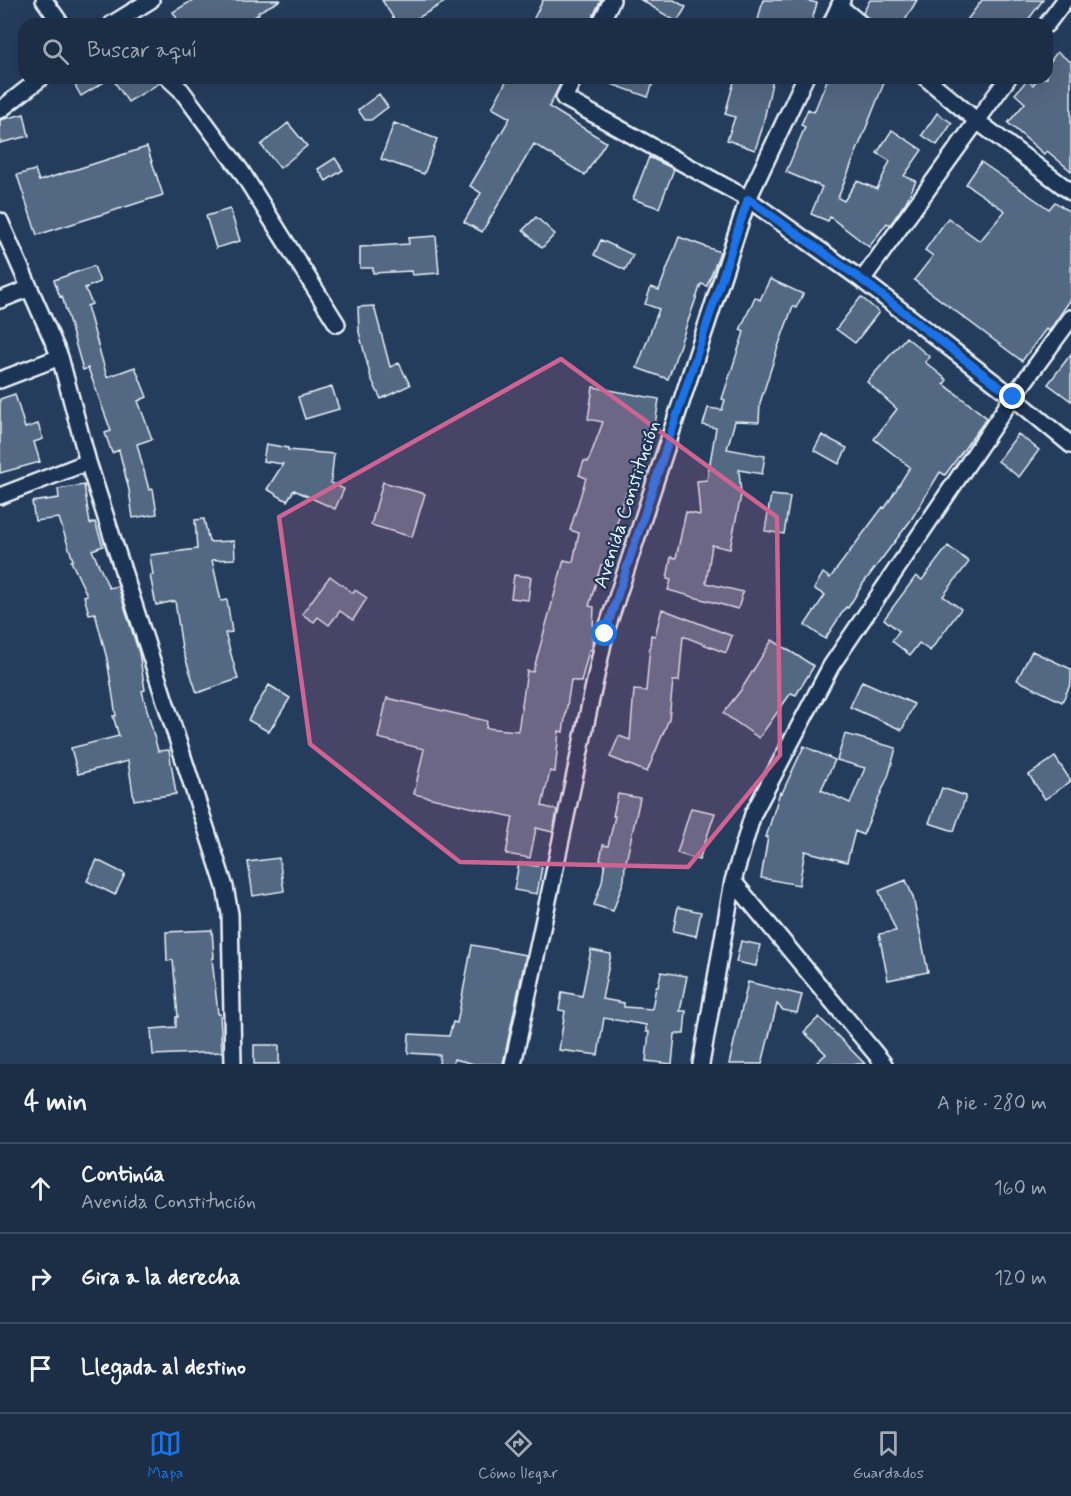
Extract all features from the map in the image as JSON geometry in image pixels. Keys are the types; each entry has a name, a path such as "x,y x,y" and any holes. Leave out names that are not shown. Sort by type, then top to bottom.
{"street":[{"path":"45,0 57,18"},
{"path":"121,18 151,0"},
{"path":"603,18 612,0"},
{"path":"1052,18 1065,0"},
{"path":"834,18 841,3 855,18"},
{"path":"0,110 33,84"},
{"path":"174,84 241,171 337,324"},
{"path":"571,84 564,98 748,199 862,280 1071,445"},
{"name":"Avenida Constitución","path":"513,1064 605,634 748,199 802,84"},
{"path":"933,84 977,121 1071,192"},
{"path":"862,280 1004,84"},
{"path":"0,221 60,357 88,462 225,887 230,914 232,1064"},
{"path":"0,300 30,288"},
{"path":"701,1064 733,881 753,814 831,666 1013,397 1071,318"},
{"path":"0,380 60,357"},
{"path":"0,496 88,462"},
{"path":"733,881 884,1064"}],"highlighted area":[{"path":"561,359 777,517 780,755 688,867 460,862 310,744 279,517"}],"building":[{"path":"193,0 281,0 258,12 259,14 252,18 176,18 173,12"},
{"path":"382,0 448,0 418,18 393,18"},
{"path":"543,0 601,0 592,18 534,18"},
{"path":"641,0 674,0 686,7 679,18 670,18"},
{"path":"763,0 805,0 817,3 813,18 758,18"},
{"path":"870,0 917,0 906,18 866,18 863,13"},
{"path":"982,0 1043,0 1030,18 968,18"},
{"path":"1057,52 1071,62 1071,171 1047,151 1044,154 1008,123 1025,103 1015,94 1024,84 1053,84 1053,58"},
{"path":"74,84 101,84 81,96"},
{"path":"116,84 158,84 128,102"},
{"path":"505,84 560,84 549,107 606,142 585,175 534,144 482,232 464,222 481,193 470,186 510,118 492,108"},
{"path":"611,84 653,84 648,97"},
{"path":"733,84 772,84 755,150 727,140 735,117 725,114"},
{"path":"826,84 884,84 838,198 844,201 857,181 877,189 890,161 877,153 892,130 922,150 904,176 916,181 906,202 890,225 887,223 869,247 830,217 828,221 811,214 822,187 786,172 805,127 801,125 808,109 814,112"},
{"path":"379,94 388,107 371,120 365,120 358,110"},
{"path":"937,113 952,123 937,145 922,135"},
{"path":"24,114 29,136 0,143 0,120"},
{"path":"288,123 307,146 280,168 261,145"},
{"path":"394,123 437,139 424,174 381,159"},
{"path":"147,147 163,195 37,235 17,175 35,170 39,181"},
{"path":"649,157 674,169 659,208 633,199"},
{"path":"335,158 343,170 326,181 318,169"},
{"path":"981,162 1049,209 1055,202 1071,213 1071,299 1049,331 1046,329 1022,361 914,280 933,256 925,250 948,218 980,241 1005,211 966,184"},
{"path":"230,209 240,241 216,248 206,216"},
{"path":"536,217 555,234 542,248 523,230"},
{"path":"436,236 439,273 412,275 411,271 373,273 373,268 360,268 360,247 409,244 408,238"},
{"path":"679,237 720,252 707,286 701,284 668,379 637,368 659,309 645,304 651,287 659,290"},
{"path":"601,240 633,255 625,270 594,255"},
{"path":"94,266 100,282 85,288 92,304 87,306 107,377 135,367 147,397 138,401 152,439 137,444 149,490 153,489 157,514 133,518 119,450 112,453 105,433 111,431 88,368 83,370 62,296 60,297 54,280"},
{"path":"770,279 803,294 796,308 793,306 778,347 760,403 759,422 735,421 727,449 765,456 762,474 739,470 741,495 730,549 712,545 706,583 743,592 738,609 668,590 671,580 667,579 671,557 676,558 686,512 700,515 697,481 707,480 716,428 703,425 708,408 722,410 725,400 722,399 744,332 740,330 755,297 760,300"},
{"path":"861,297 879,312 855,343 836,329"},
{"path":"374,306 390,367 399,363 410,385 381,399 371,378 359,332 358,307"},
{"path":"906,337 930,357 925,362 947,380 944,384 987,418 945,475 940,472 911,520 825,639 805,625 825,595 814,589 823,573 830,578 883,507 885,508 910,467 874,439 897,409 867,382"},
{"path":"1071,354 1071,401 1048,384"},
{"path":"332,387 339,409 305,419 298,397"},
{"path":"593,387 659,399 654,431 650,430 628,493 626,493 610,546 612,546 608,567 601,565 589,606 594,607 592,650 589,650 581,682 571,680 563,732 559,731 555,772 550,771 542,806 557,810 553,832 536,828 530,858 506,854 513,817 414,794 424,749 378,738 387,698 487,721 486,728 518,731 527,671 533,672 564,560 573,562 579,533 570,530 586,478 579,475 584,461 588,462 603,422 588,419"},
{"path":"15,394 25,428 38,424 43,439 34,442 40,462 0,473 0,399"},
{"path":"1018,434 1039,450 1019,477 998,461"},
{"path":"822,435 847,448 839,464 814,450"},
{"path":"266,444 288,448 288,450 334,454 331,483 344,489 335,509 294,490 287,501 267,489 283,464 263,461"},
{"path":"383,482 425,494 412,537 371,525"},
{"path":"84,485 90,524 95,522 103,546 92,550 109,588 118,586 139,653 145,690 142,691 158,751 169,750 176,794 134,800 128,761 78,774 71,748 119,736 113,716 116,716 107,659 95,613 89,614 84,596 87,595 71,561 73,560 59,518 35,521 32,502 59,498 58,489"},
{"path":"771,495 790,497 784,534 765,531"},
{"path":"204,519 209,542 234,541 235,559 212,560 221,601 227,600 232,632 225,633 238,679 197,693 182,648 175,601 156,605 150,575 153,575 150,555 197,549 195,520"},
{"path":"948,546 969,562 943,596 961,609 930,651 919,643 910,655 892,641 899,631 884,619 916,576 922,580"},
{"path":"514,575 531,577 528,600 511,598"},
{"path":"330,576 353,593 355,590 367,598 353,620 340,611 329,625 318,617 314,622 302,614"},
{"path":"662,609 732,636 726,653 683,636 679,681 673,681 669,719 647,772 610,757 619,736 630,740 634,690 646,691 651,635 655,636"},
{"path":"772,640 814,666 796,695 791,693 759,738 723,713 741,690"},
{"path":"1032,651 1071,669 1071,683 1062,702 1017,680"},
{"path":"862,681 914,704 902,730 850,707"},
{"path":"269,685 290,698 269,732 248,720"},
{"path":"845,734 896,748 889,774 863,835 855,831 847,862 805,851 799,885 761,878 768,837 766,837 780,792 782,793 804,746 835,760 821,790 850,803 865,768 837,760"},
{"path":"1055,757 1071,781 1045,799 1029,775"},
{"path":"942,788 966,796 954,831 929,823"},
{"path":"618,794 640,798 624,880 613,911 594,905 602,882 605,861 600,860 603,845 608,846"},
{"path":"691,808 715,813 699,860 677,853"},
{"path":"279,858 284,891 253,896 248,862"},
{"path":"97,860 125,874 115,895 87,881"},
{"path":"519,863 542,867 537,894 514,890"},
{"path":"906,880 913,897 928,972 888,980 879,934 896,931 879,891"},
{"path":"678,907 701,912 696,936 673,931"},
{"path":"212,930 214,958 212,958 218,1014 220,1014 222,1052 153,1055 151,1029 176,1027 176,1017 178,1017 173,960 167,961 166,932"},
{"path":"741,941 760,945 756,966 736,962"},
{"path":"472,945 526,955 503,1064 474,1064 454,1059 453,1064 439,1064 440,1055 408,1053 409,1034 449,1036 453,1022 457,1023"},
{"path":"591,950 611,954 602,999 624,1003 624,1007 652,1009 661,972 687,976 680,1011 686,1011 684,1034 675,1034 672,1064 646,1061 649,1032 646,1032 646,1025 604,1018 598,1055 559,1050 565,1011 559,1010 562,992 582,996"},
{"path":"748,982 802,995 797,1013 783,1010 777,1004 762,1064 729,1064"},
{"path":"819,1017 865,1064 815,1064 826,1054 804,1032"},
{"path":"254,1045 279,1045 279,1064 254,1064"}],"route":[{"path":"605,634 748,199 862,280 1013,397"}]}
